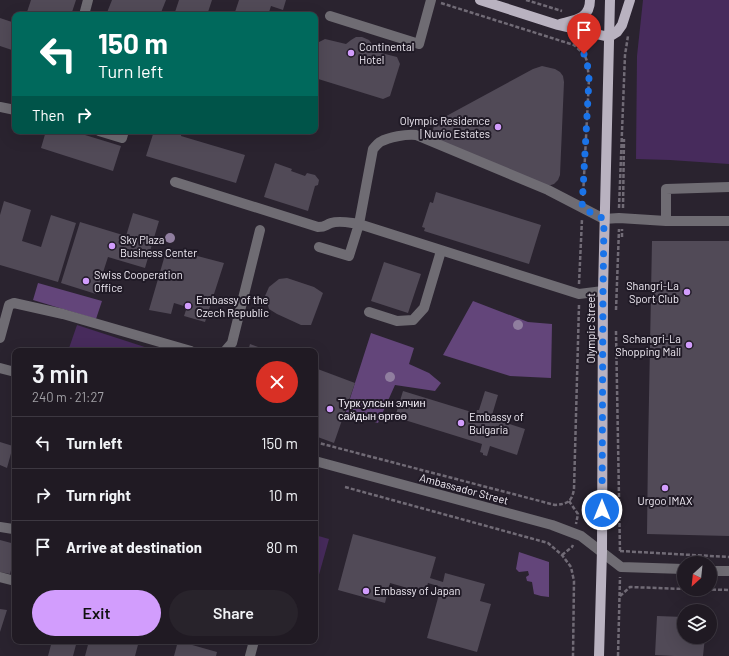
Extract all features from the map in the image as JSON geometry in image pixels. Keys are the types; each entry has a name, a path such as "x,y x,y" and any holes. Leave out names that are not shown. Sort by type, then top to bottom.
{"main road":[{"path":"480,0 558,25 609,37 617,32 622,25 630,0"},
{"path":"558,25 583,17 587,12 590,0"},
{"name":"Olympic Street","path":"599,656 602,551 604,219 610,0"}],"street":[{"path":"85,12 88,0"},
{"path":"330,16 419,44 430,0"},
{"path":"0,107 12,109"},
{"path":"109,134 122,138 123,134"},
{"path":"319,247 349,256 358,224 373,149 379,143 387,139 410,134 416,135 548,190 604,219 621,218 666,221 729,221"},
{"path":"175,182 318,227 325,227 332,223 345,222 358,224 579,294 603,292"},
{"path":"666,221 666,189 729,187"},
{"path":"228,348 232,343 260,230"},
{"path":"369,312 397,321 413,320 424,308 442,250"},
{"path":"0,338 9,305 14,303 63,314 181,348"},
{"path":"1,371 12,372"},
{"name":"Ambassador Street","path":"318,462 552,525 581,536 621,567"},
{"path":"0,526 12,529"},
{"path":"621,567 677,569"},
{"path":"717,571 729,572"},
{"path":"0,577 12,580"},
{"path":"250,656 253,644"}],"path":[{"path":"318,443 555,506 565,504 573,497 582,208 589,79 587,61 584,54 574,45 430,0"},
{"path":"526,0 565,12"},
{"path":"616,312 627,47 630,33"},
{"path":"621,218 622,237"},
{"path":"616,327 621,567 618,656"},
{"path":"345,487 548,543 562,555 571,567 574,581 573,656"},
{"path":"620,551 729,557"},
{"path":"620,596 630,587 677,589"},
{"path":"717,590 729,590"}],"shaded area":[{"path":"643,0 729,0 729,164 636,159 637,56"},
{"path":"38,283 102,301 96,319 33,300"},
{"path":"473,301 528,322 552,324 551,378 510,376 443,355"},
{"path":"77,325 148,348 69,348"},
{"path":"371,333 414,348 409,364 429,373 441,383 435,391 395,385 378,423 345,414"},
{"path":"318,536 329,539 318,578"},
{"path":"519,552 549,562 549,597 534,594 532,582 527,581 526,577 529,575 528,571 519,572 516,569"}],"building":[{"path":"31,0 76,0 72,12 27,12"},
{"path":"112,0 166,0 161,12 107,12"},
{"path":"179,0 212,0 208,12 175,12"},
{"path":"239,0 286,0 283,10 271,6 269,12 235,12"},
{"path":"0,18 12,22 12,50 0,46"},
{"path":"356,37 362,37 369,40 373,45 373,51 397,57 400,64 390,96 383,99 318,79 319,42 325,39 346,44"},
{"name":"Olympic Residence | Nuvio Estates","path":"542,66 555,69 560,72 563,76 564,82 560,175 554,184 548,186 438,141 433,130 434,125 439,120 533,69"},
{"path":"45,134 82,134 121,146 113,171 41,148"},
{"path":"153,134 181,134 181,136 245,155 236,183 146,156"},
{"path":"275,163 292,169 291,171 305,176 307,173 315,175 319,180 318,185 315,186 308,211 264,197"},
{"path":"436,192 541,225 529,264 424,231 425,228 422,227 430,202 433,203"},
{"path":"4,201 31,210 22,241 41,247 51,215 76,223 58,282 0,265 0,215"},
{"name":"Sky Plaza Business Center","path":"133,213 159,221 145,268 108,257 96,294 61,283 80,222 126,236"},
{"name":"Schangri-La Shopping Mall","path":"652,241 729,241 729,536 647,534"},
{"name":"Sky Plaza Business Center","path":"167,248 224,263 205,322 184,316 187,307 174,303 171,314 149,310"},
{"path":"384,262 421,274 408,313 371,301"},
{"path":"287,278 314,287 323,293 311,325 301,325 269,309 265,296 269,287 279,279"},
{"path":"250,344 261,348 249,348"},
{"name":"Турк улсын элчин сайдын өргөө","path":"318,369 355,383 334,443 318,437"},
{"name":"Embassy of Bulgaria","path":"403,391 478,414 476,413 477,410 479,410 485,391 498,395 492,415 489,414 488,417 525,429 517,455 490,446 487,456 483,455 483,453 480,452 482,444 395,417"},
{"path":"0,442 12,446 12,450 7,468 0,465"},
{"name":"Embassy of Japan","path":"353,534 436,557 430,578 443,582 445,573 485,584 480,601 491,604 477,652 427,638 441,587 428,583 425,593 390,583 385,603 338,590"},
{"path":"0,540 12,543 12,566 10,574 0,572"},
{"path":"0,609 7,610 0,632"},
{"path":"657,616 677,617 677,644 704,644 703,656 655,655"},
{"path":"51,644 76,644 73,656 48,656"},
{"path":"88,644 138,644 135,656 85,656"},
{"path":"177,644 189,644 217,652 216,656 174,656"}],"place":[{"name":"Continental Hotel","path":"351,53"},
{"name":"Olympic Residence | Nuvio Estates","path":"498,127"},
{"name":"Sky Plaza Business Center","path":"112,246"},
{"name":"Swiss Cooperation Office","path":"86,281"},
{"name":"Shangri-La Sport Club","path":"687,292"},
{"name":"Embassy of the Czech Republic","path":"188,306"},
{"name":"Schangri-La Shopping Mall","path":"689,345"},
{"name":"Турк улсын элчин сайдын өргөө","path":"330,409"},
{"name":"Embassy of Bulgaria","path":"461,423"},
{"name":"Urgoo IMAX","path":"665,488"},
{"name":"Embassy of Japan","path":"366,591"}],"route":[{"path":"584,54 587,61 589,79 582,208 604,219 602,510"}]}
